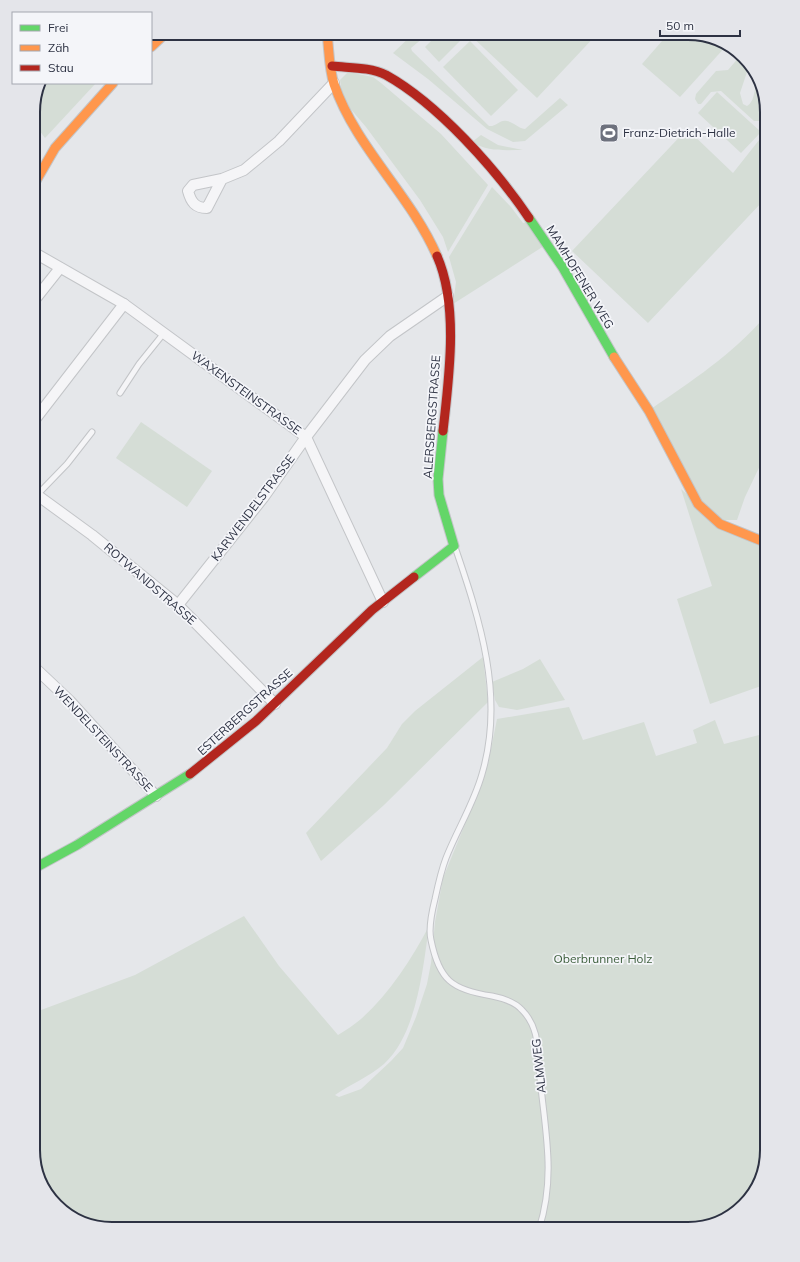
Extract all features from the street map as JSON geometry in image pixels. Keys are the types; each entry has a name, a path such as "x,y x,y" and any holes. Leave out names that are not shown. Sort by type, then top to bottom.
{"street":[{"name":"ALERSBERGSTRASSE","path":"328,40 334,83 352,124 427,233 441,264 448,296 449,367 438,479 440,495 454,546"},
{"name":"MAMHOFENER WEG","path":"332,66 368,69 385,75 425,103 474,148 523,209 560,262 604,341 649,411 688,488 698,504 720,524 760,541"},
{"path":"222,179 244,170 279,141 334,83"},
{"path":"40,174 55,148 112,84"},
{"name":"WAXENSTEINSTRASSE","path":"40,256 124,304 306,437 383,602"},
{"path":"40,293 60,268"},
{"name":"KARWENDELSTRASSE","path":"178,605 262,498 342,389 379,345 448,296"},
{"path":"40,413 124,304"},
{"name":"ROTWANDSTRASSE","path":"40,497 92,535 178,605 275,704"},
{"name":"ESTERBERGSTRASSE","path":"40,865 77,845 187,777 209,761 275,704 341,639 383,602 454,546"},
{"name":"WENDELSTEINSTRASSE","path":"40,673 70,701 156,796"}],"lane":[{"path":"120,393 139,364 164,333"},
{"path":"40,488 67,464 92,432"},
{"name":"ALERSBERGSTRASSE","path":"430,938 432,910 446,859 482,775 489,745 491,724 488,672 480,628 454,546"},
{"name":"ALMWEG","path":"430,938 437,965 444,976 458,988 472,993 503,998 522,1009 534,1026 538,1046 539,1076 549,1154 547,1186 543,1216 541,1222"}],"green space":[{"path":"407,40 421,40 411,48 412,51 489,126 505,121 525,129 560,98 568,105 525,141 513,142 487,129 428,79 393,53"},
{"path":"432,40 461,40 439,62 425,47"},
{"path":"475,40 591,40 537,98"},
{"path":"663,40 702,41 723,49 680,97 642,64"},
{"path":"470,41 518,90 491,116 443,67"},
{"path":"737,60 747,71 740,93 743,104 747,106 752,101 756,87 760,112 759,121 754,121 721,91 711,92 701,104 698,104 695,99 696,94 716,71 728,70"},
{"path":"348,72 373,77 381,83 441,134 488,185 448,252 443,237 420,200 366,127 343,100 340,80"},
{"path":"45,84 95,84 45,138 40,131 40,107"},
{"path":"717,92 760,131 760,133 741,153 698,113"},
{"path":"687,129 733,173 760,139 760,204 648,323 572,251"},
{"path":"481,135 498,145 523,150 490,149 472,142"},
{"path":"492,187 511,207 523,223 527,222 544,246 453,304 456,282 449,257"},
{"path":"760,322 760,466 745,497 737,520 720,520 706,509 651,409 698,377 742,341"},
{"path":"141,422 212,471 187,507 116,458"},
{"path":"681,489 691,498 760,543 760,686 710,704 677,599 712,586"},
{"path":"483,657 488,702 384,805 321,861 306,833 387,748 402,724 415,711"},
{"path":"540,659 565,700 517,710 499,707 495,700 492,682 523,669"},
{"name":"Oberbrunner Holz","path":"569,707 583,740 644,722 656,756 697,743 693,730 715,720 724,744 760,735 760,1150 758,1169 755,1178 739,1201 720,1215 707,1220 688,1222 107,1222 98,1221 80,1215 65,1204 47,1182 41,1164 40,1010 135,975 244,916 279,966 338,1035 361,1019 381,999 399,976 429,926 417,1000 404,1036 395,1051 384,1064 335,1095 339,1097 361,1089 403,1048 416,1017 427,984 431,963 435,922 443,878 481,785 488,764 497,719"}],"traffic: fast":[{"path":"529,218 563,268 614,357"},
{"path":"414,577 454,546 439,495 438,479 443,431"},
{"path":"40,865 77,845 190,774"}],"traffic: slow":[{"path":"152,46 158,40"},
{"path":"328,40 332,78 344,107 369,150 413,212 426,233 437,256"},
{"path":"40,174 55,148 112,84"},
{"path":"614,357 649,411 698,504 720,524 760,540"}],"traffic: jam":[{"path":"332,66 373,70 386,75 406,87 426,103 465,139 500,179 529,218"},
{"path":"437,256 444,276 450,319 450,365 443,431"},
{"path":"190,774 256,721 372,610 414,577"}],"place":[{"name":"Franz-Dietrich-Halle","path":"609,133"}]}
